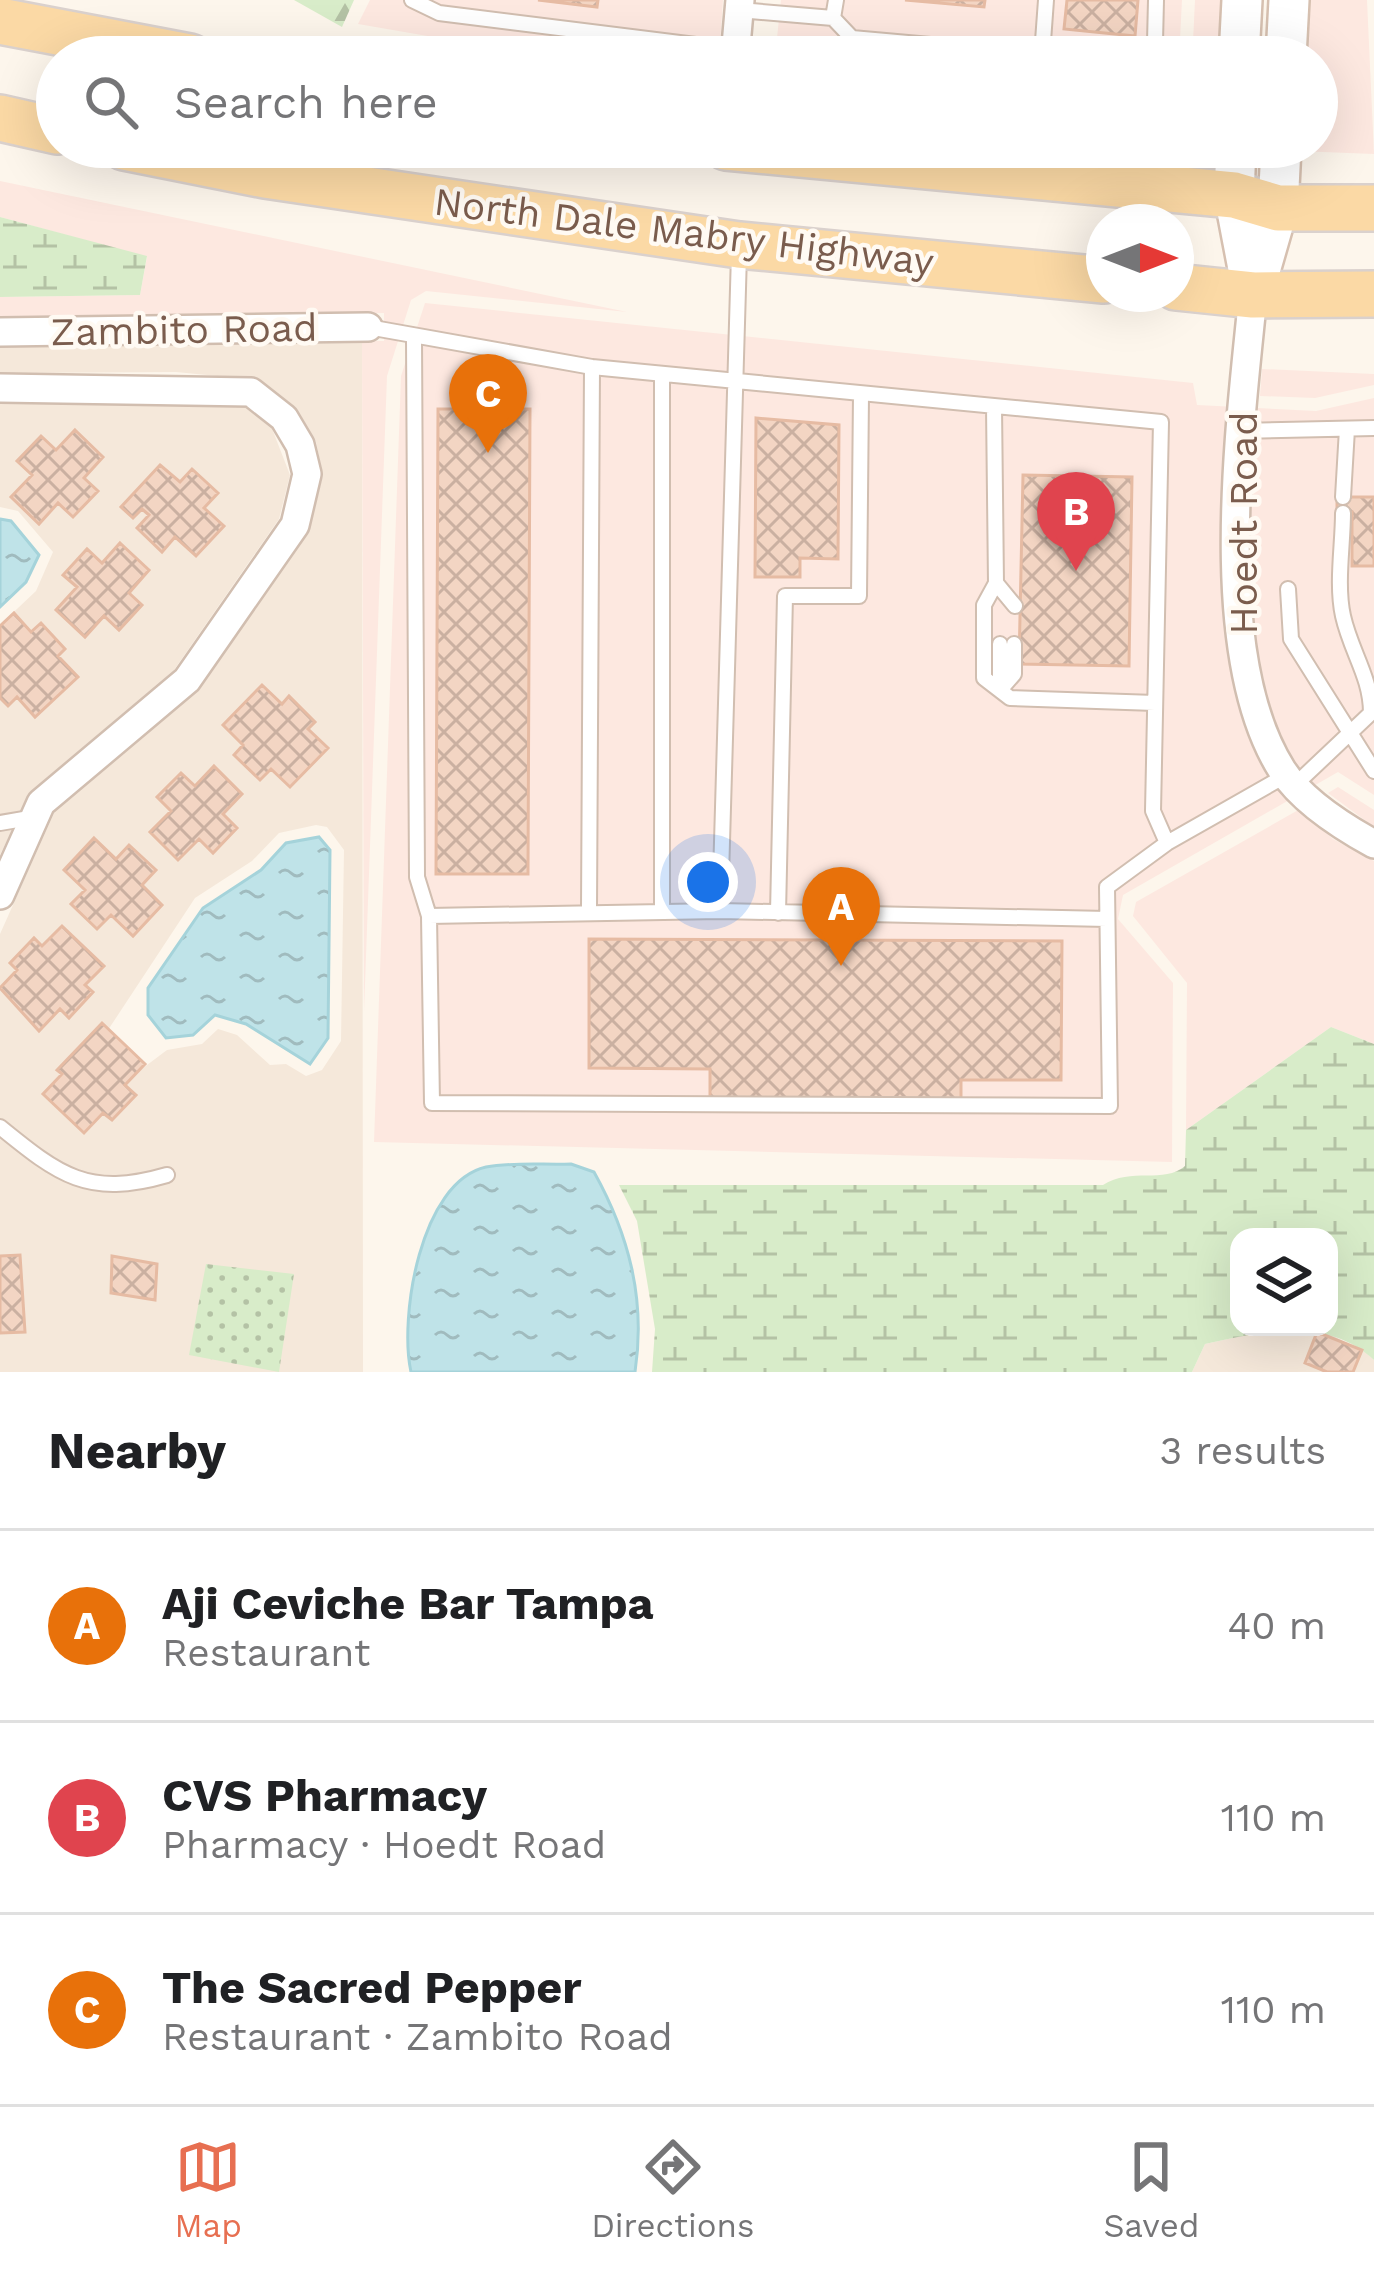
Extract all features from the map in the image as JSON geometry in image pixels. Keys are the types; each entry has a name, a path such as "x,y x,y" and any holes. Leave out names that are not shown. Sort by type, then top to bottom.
{"main road":[{"path":"0,21 79,36"},
{"path":"0,118 36,126"},
{"name":"North Dale Mabry Highway","path":"230,168 740,245 1086,278"},
{"path":"949,168 1234,195 1278,208 1374,208"},
{"path":"1194,289 1253,295 1374,294"}],"street":[{"path":"1240,36 1242,0"},
{"path":"736,36 739,5"},
{"path":"1235,168 1234,195 1253,295"},
{"path":"1253,295 1278,208 1280,168"},
{"name":"Hoedt Road","path":"1253,295 1240,431 1238,633 1265,738 1291,780 1342,826 1374,844"},
{"name":"Zambito Road","path":"0,332 368,327"},
{"path":"0,388 251,392 284,418 300,445 307,474 295,525 187,680 41,803 0,895"}],"lane":[{"path":"412,0 439,13 609,36"},
{"path":"833,18 836,0"},
{"path":"1043,36 1046,0"},
{"path":"1155,36 1156,0"},
{"path":"739,5 833,18 850,36"},
{"path":"720,911 731,383 740,245"},
{"path":"368,327 592,368 1161,422 1153,811 1167,843"},
{"path":"414,339 417,877 429,916 432,1103 1110,1106 1106,887 1167,843 1291,780 1349,739 1371,713 1373,681 1356,661 1342,612 1347,429"},
{"path":"589,910 592,368"},
{"path":"662,375 662,912"},
{"path":"778,913 785,596 859,596 861,395"},
{"path":"994,407 996,583 1007,606"},
{"path":"1240,431 1374,428"},
{"path":"996,583 984,605 984,678 1000,691 1010,698 1155,703"},
{"path":"1288,589 1292,639 1349,739 1374,771"},
{"path":"1000,691 1014,674 1007,644"},
{"path":"0,823 35,817"},
{"path":"429,916 589,910 1107,920"},
{"path":"0,1127 56,1173 76,1181 110,1184 167,1175"}],"shaded area":[{"path":"370,0 723,0 720,36 428,36 358,24"},
{"path":"781,0 1182,0 1180,36 777,36"},
{"path":"1195,0 1225,0 1224,36 1193,36"},
{"path":"1305,0 1367,0 1374,154 1338,153 1338,36 1303,36"},
{"path":"0,181 627,312 426,291 411,300 387,376 364,1012 362,341 384,341 384,313 0,318 0,297 140,295 147,257 0,217"},
{"path":"425,303 1193,383 1197,405 1316,411 1374,398 1374,795 1338,772 1123,895 1118,919 1173,983 1172,1162 374,1142 401,376"},
{"path":"362,341 363,1372 0,1372 0,934 55,811 198,690 309,532 323,475 316,442 297,409 259,380 176,372 0,373 0,347","holes":["327,827 344,850 341,1041 322,1070 306,1076 286,1064 270,1065 237,1035 218,1029 202,1044 167,1050 139,1071 124,1072 108,1030 195,898 252,861 279,833"]},
{"path":"1262,369 1374,374 1374,385 1315,398 1260,396"},
{"path":"0,403 245,407 271,426 290,475 279,519 174,670 30,792 0,855 0,625 36,591 53,552 18,511 0,507"},
{"path":"1338,787 1374,810 1374,827 1328,793"},
{"path":"1300,809 1333,839 1374,861 1374,1044 1331,1027 1186,1130 1187,983 1133,916 1136,902"},
{"path":"1242,1336 1333,1336 1367,1353 1374,1360 1374,1372 1192,1372 1205,1344"}],"green space":[{"path":"294,0 354,0 342,27"},
{"path":"0,217 147,256 140,295 0,297"},
{"path":"1331,1027 1374,1044 1374,1360 1332,1336 1338,1336 1338,1228 1230,1228 1230,1336 1243,1336 1205,1344 1192,1372 652,1372 655,1329 637,1221 619,1185 1103,1185 1125,1177 1167,1174 1185,1166 1186,1130"},
{"path":"206,1264 294,1274 279,1372 189,1355"}],"water":[{"path":"0,519 11,521 39,555 26,582 0,607"},
{"path":"319,837 330,850 328,1038 310,1064 246,1024 215,1015 193,1035 166,1038 148,1015 148,988 203,908 261,870 286,843"},
{"path":"571,1164 594,1172 625,1244 638,1319 635,1372 411,1372 408,1319 412,1287 430,1224 445,1198 463,1178 486,1167"}],"building":[{"path":"538,0 598,0 597,7"},
{"path":"905,0 985,0 984,7"},
{"path":"1067,0 1138,0 1135,36 1064,29"},
{"path":"438,409 530,409 528,874 436,874"},
{"path":"756,418 839,425 838,559 800,558 800,577 755,577"},
{"path":"75,430 103,457 84,478 98,491 73,517 58,503 39,524 11,497 32,475 17,461 41,436 56,450"},
{"path":"160,465 180,482 192,469 218,493 204,508 224,526 196,556 175,537 162,552 137,528 149,515 142,509 133,518 121,507"},
{"path":"1023,475 1132,477 1129,666 1019,664"},
{"path":"1337,497 1374,497 1374,566 1352,566 1352,512 1337,513"},
{"path":"120,543 149,570 129,593 142,605 119,630 104,616 85,637 56,610 77,587 63,575 87,549 102,563"},
{"path":"14,613 31,632 41,623 65,649 58,656 78,677 35,717 17,697 8,706 0,698 0,626"},
{"path":"262,685 282,704 289,696 315,722 308,729 328,748 290,787 271,769 260,780 234,755 243,745 223,725"},
{"path":"214,766 242,794 223,814 237,828 213,853 199,839 178,860 150,832 171,811 157,797 181,773 195,786"},
{"path":"94,838 116,859 129,845 156,870 142,885 162,905 133,936 111,915 97,929 71,904 85,890 64,870"},
{"path":"62,926 104,966 85,985 93,992 69,1018 60,1009 39,1031 0,988 17,970 10,963 34,938 42,946"},
{"path":"589,939 1062,941 1061,1080 961,1080 961,1100 710,1098 710,1069 589,1068"},
{"path":"102,1023 145,1064 125,1085 136,1095 112,1120 103,1113 84,1133 43,1094 62,1074 57,1070"},
{"path":"20,1255 25,1332 0,1333 0,1256"},
{"path":"112,1256 157,1264 155,1300 111,1293"},
{"path":"1315,1336 1362,1350 1353,1372 1327,1372 1305,1363"}],"place":[{"name":"The Sacred Pepper","path":"488,453"},
{"name":"CVS Pharmacy","path":"1076,571"},
{"name":"Aji Ceviche Bar Tampa","path":"841,966"}]}
